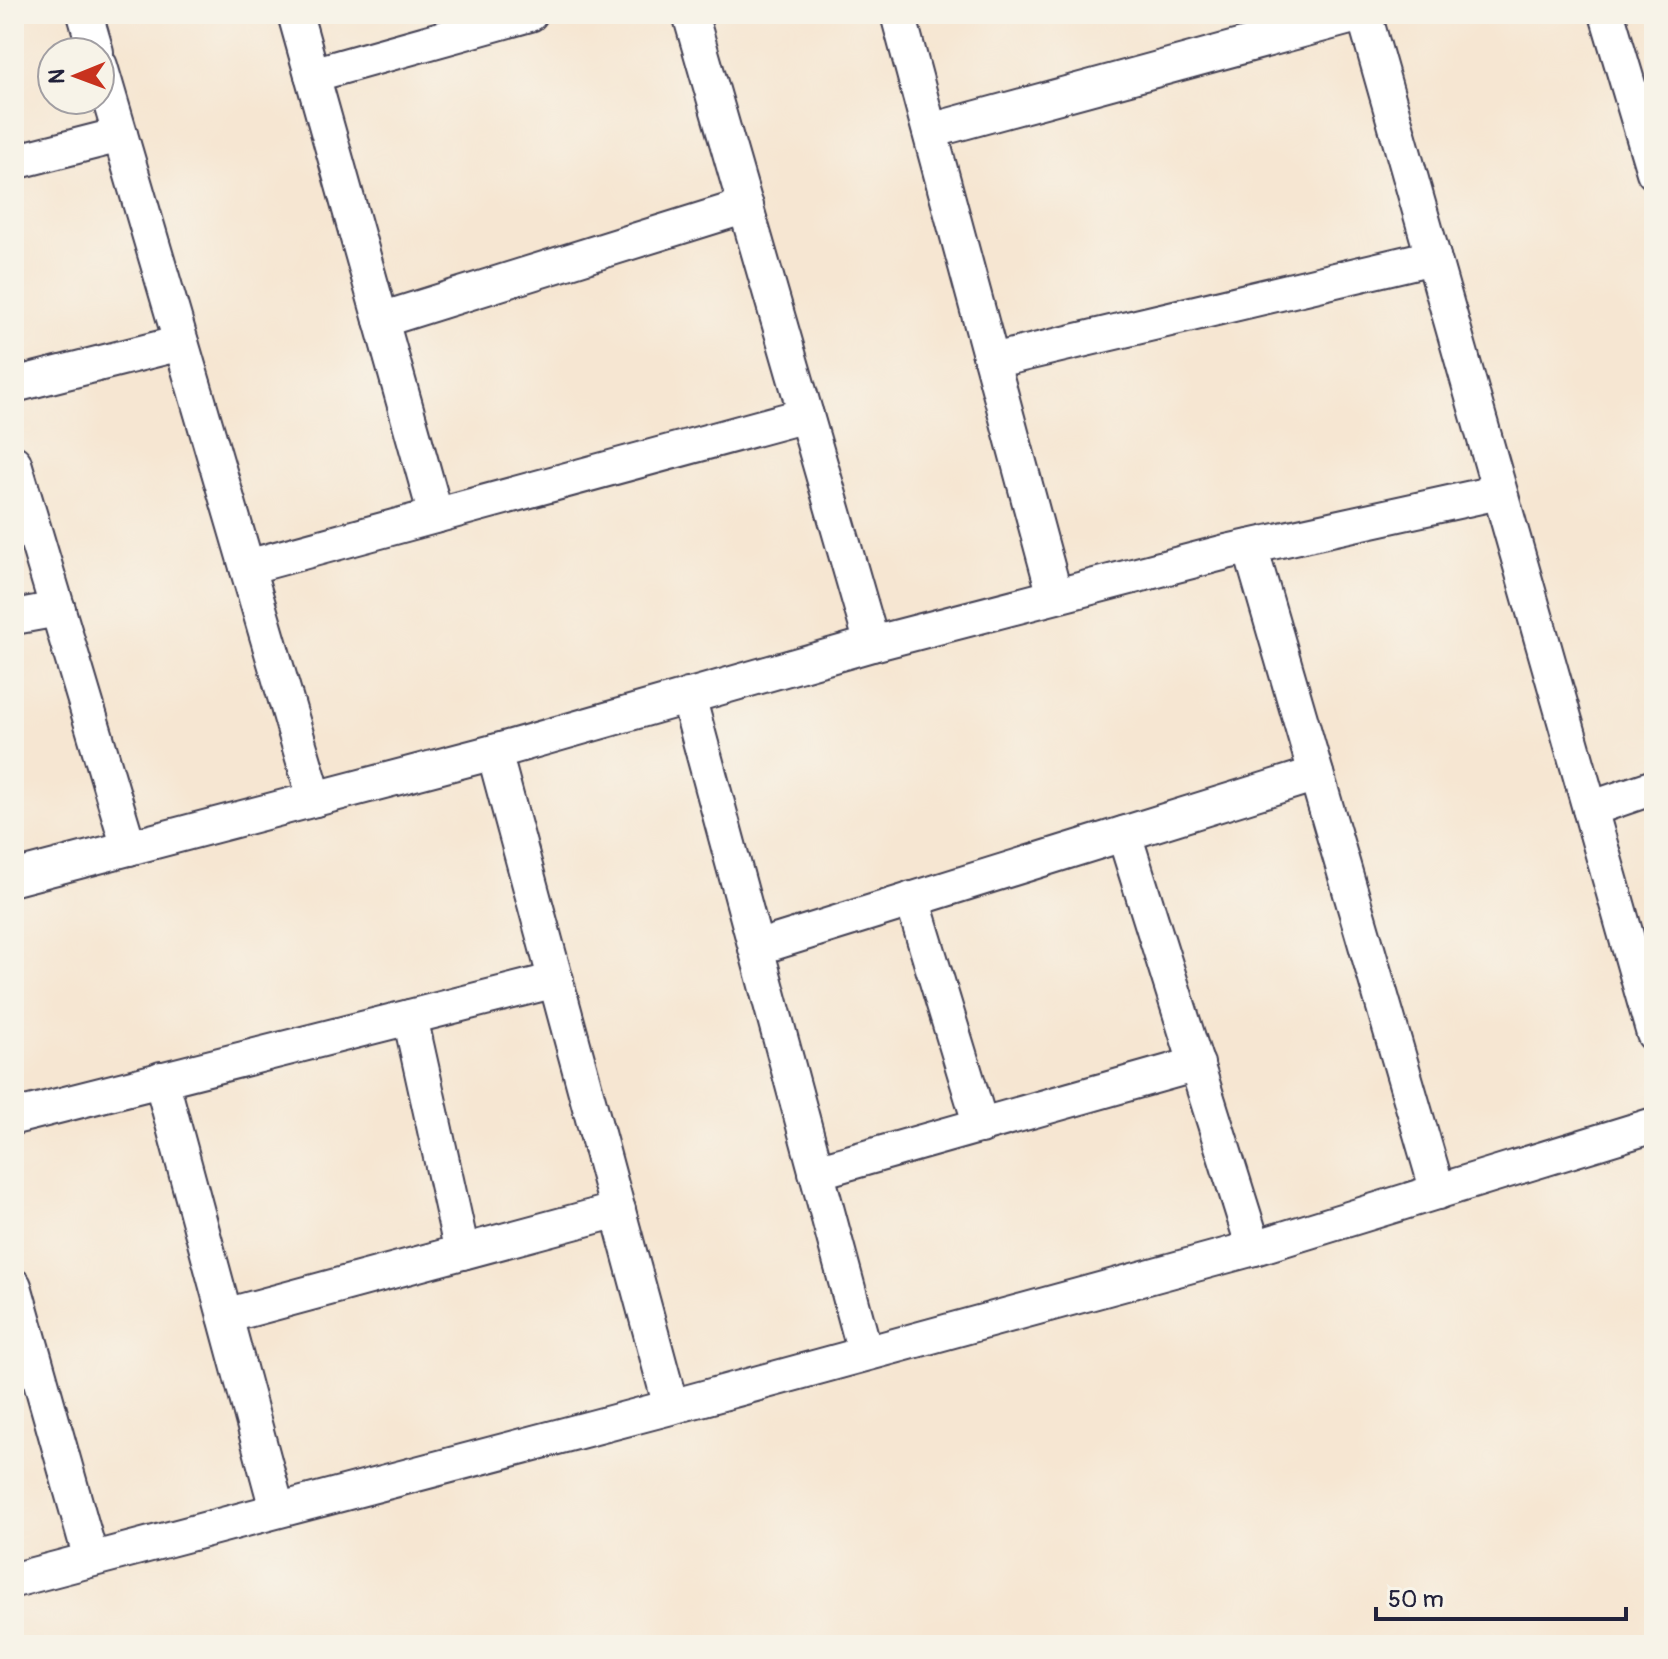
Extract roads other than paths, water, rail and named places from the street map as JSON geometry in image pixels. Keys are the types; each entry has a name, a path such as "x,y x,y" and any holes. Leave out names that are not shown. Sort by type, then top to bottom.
{"street":[{"path":"85,14 91,36"},
{"path":"295,14 436,516"},
{"path":"312,75 530,14"},
{"path":"690,14 872,644"},
{"path":"898,14 1055,596"},
{"path":"930,131 1362,14 1590,809 1648,990 1654,1034"},
{"path":"1607,14 1654,172"},
{"path":"114,116 315,799"},
{"path":"14,162 120,135"},
{"path":"381,320 746,206"},
{"path":"992,361 1433,257"},
{"path":"14,385 181,343"},
{"path":"247,567 806,415"},
{"path":"14,463 129,848"},
{"path":"14,878 494,752 872,644 1055,596 1250,547 1499,492"},
{"path":"1250,547 1438,1192"},
{"path":"14,617 58,609"},
{"path":"688,696 865,1352"},
{"path":"494,752 671,1407"},
{"path":"756,948 1316,774"},
{"path":"1590,809 1654,787"},
{"path":"1124,834 1254,1248"},
{"path":"912,899 981,1126"},
{"path":"14,1117 556,980"},
{"path":"410,1017 462,1252"},
{"path":"816,1172 1197,1064"},
{"path":"161,1079 277,1509"},
{"path":"14,1580 671,1407 1254,1248 1654,1125"},
{"path":"225,1316 618,1210"},
{"path":"14,1286 91,1559"}]}
